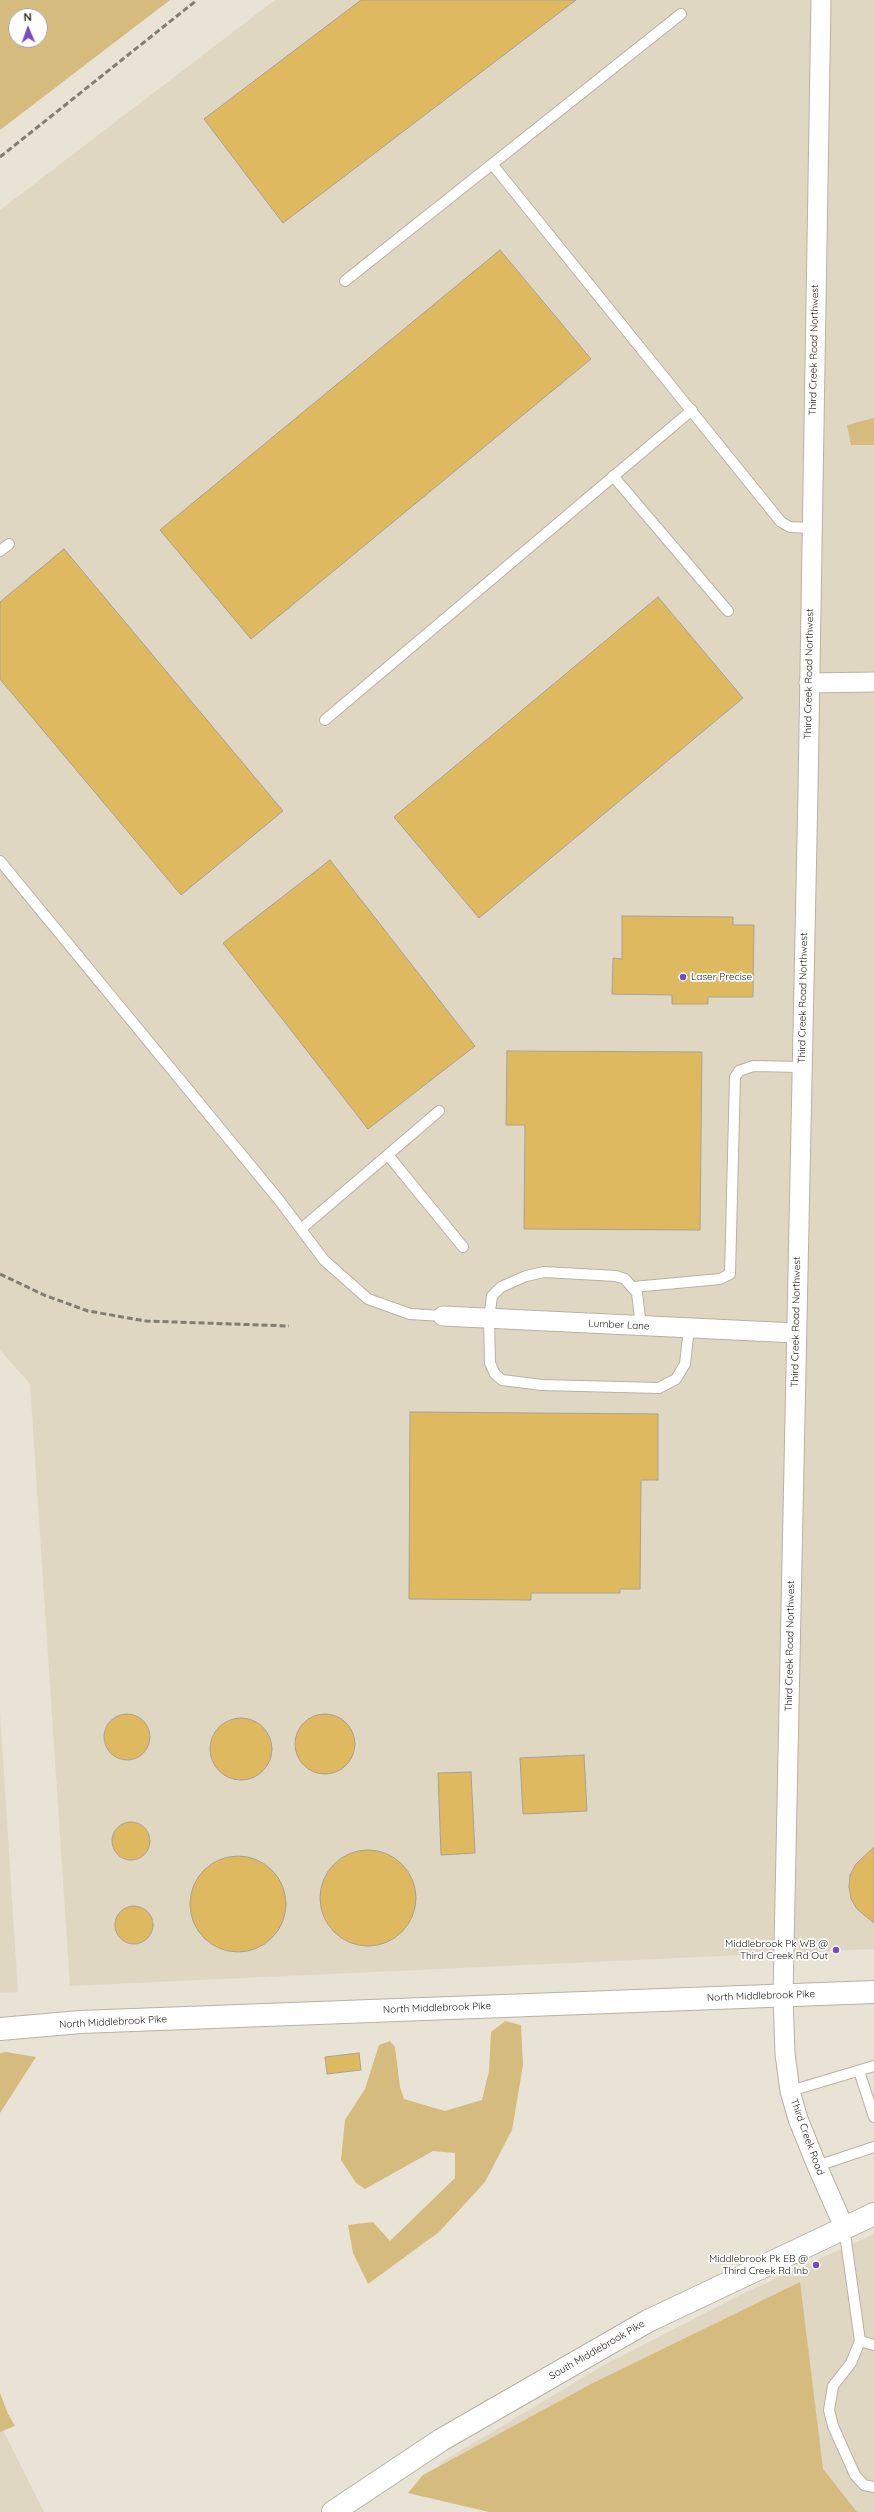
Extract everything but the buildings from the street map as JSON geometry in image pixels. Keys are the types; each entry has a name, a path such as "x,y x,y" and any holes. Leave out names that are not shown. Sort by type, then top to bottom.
{"main road":[{"name":"North Middlebrook Pike","path":"0,2029 96,2022 874,1992"},
{"name":"South Middlebrook Pike","path":"333,2512 441,2440 648,2320 874,2214"}],"street":[{"name":"Third Creek Road Northwest","path":"783,1995 802,1067 821,0"},
{"path":"809,683 874,682"},
{"name":"Lumber Lane","path":"443,1316 796,1333"},
{"name":"Third Creek Road","path":"783,1995 785,2054 790,2091 798,2119 844,2227"}],"lane":[{"path":"345,281 680,14"},
{"path":"492,164 781,522 790,527 811,528"},
{"path":"325,720 692,410"},
{"path":"613,476 728,611"},
{"path":"0,552 9,544"},
{"path":"0,861 301,1229 324,1260 368,1299 410,1314 443,1316"},
{"path":"633,1287 720,1279 730,1274 735,1077 739,1071 753,1066 802,1067"},
{"path":"301,1229 439,1111"},
{"path":"388,1155 463,1247"},
{"path":"641,1326 640,1301 633,1287 625,1279 616,1276 544,1272 526,1276 501,1287 492,1296 489,1319 490,1363 495,1374 502,1380 542,1385 659,1388 668,1385 676,1379 685,1364 689,1328"},
{"path":"790,2091 874,2066"},
{"path":"859,2071 872,2103 874,2117"},
{"path":"817,2166 874,2146"},
{"path":"844,2227 860,2341 851,2362 833,2386 829,2410 833,2426 855,2475 864,2485 874,2487"},
{"path":"860,2341 874,2345"}],"shaded area":[{"path":"0,0 170,0 0,130"},
{"path":"275,0 874,0 874,1949 70,1986 30,1384 0,1350 0,210"},
{"path":"874,418 874,445 851,445 847,425"},
{"path":"0,1713 18,1992 0,1993"},
{"path":"505,2021 521,2025 523,2065 512,2130 485,2182 439,2232 368,2284 353,2253 348,2225 373,2222 390,2241 455,2178 455,2153 433,2151 365,2189 356,2183 341,2160 345,2120 365,2089 379,2045 390,2041 395,2047 400,2087 404,2099 445,2111 482,2100 489,2071 491,2032"},
{"path":"6,2052 36,2057 0,2113 0,2053"},
{"path":"874,2234 874,2512 592,2512 438,2486 440,2463 604,2365 744,2293"},
{"path":"800,2282 823,2469 857,2512 489,2512 408,2493 423,2475 591,2384"},
{"path":"0,2393 8,2414 15,2426 0,2432"},
{"path":"0,2424 44,2512 0,2512"}],"railway":[{"path":"0,157 197,0"},
{"path":"0,1274 44,1295 88,1311 146,1321 289,1326"}],"place":[{"name":"Laser Precise","path":"683,977"},
{"name":"Middlebrook Pk WB @ Third Creek Rd Out","path":"836,1950"},
{"name":"Middlebrook Pk EB @ Third Creek Rd Inb","path":"816,2265"}]}
